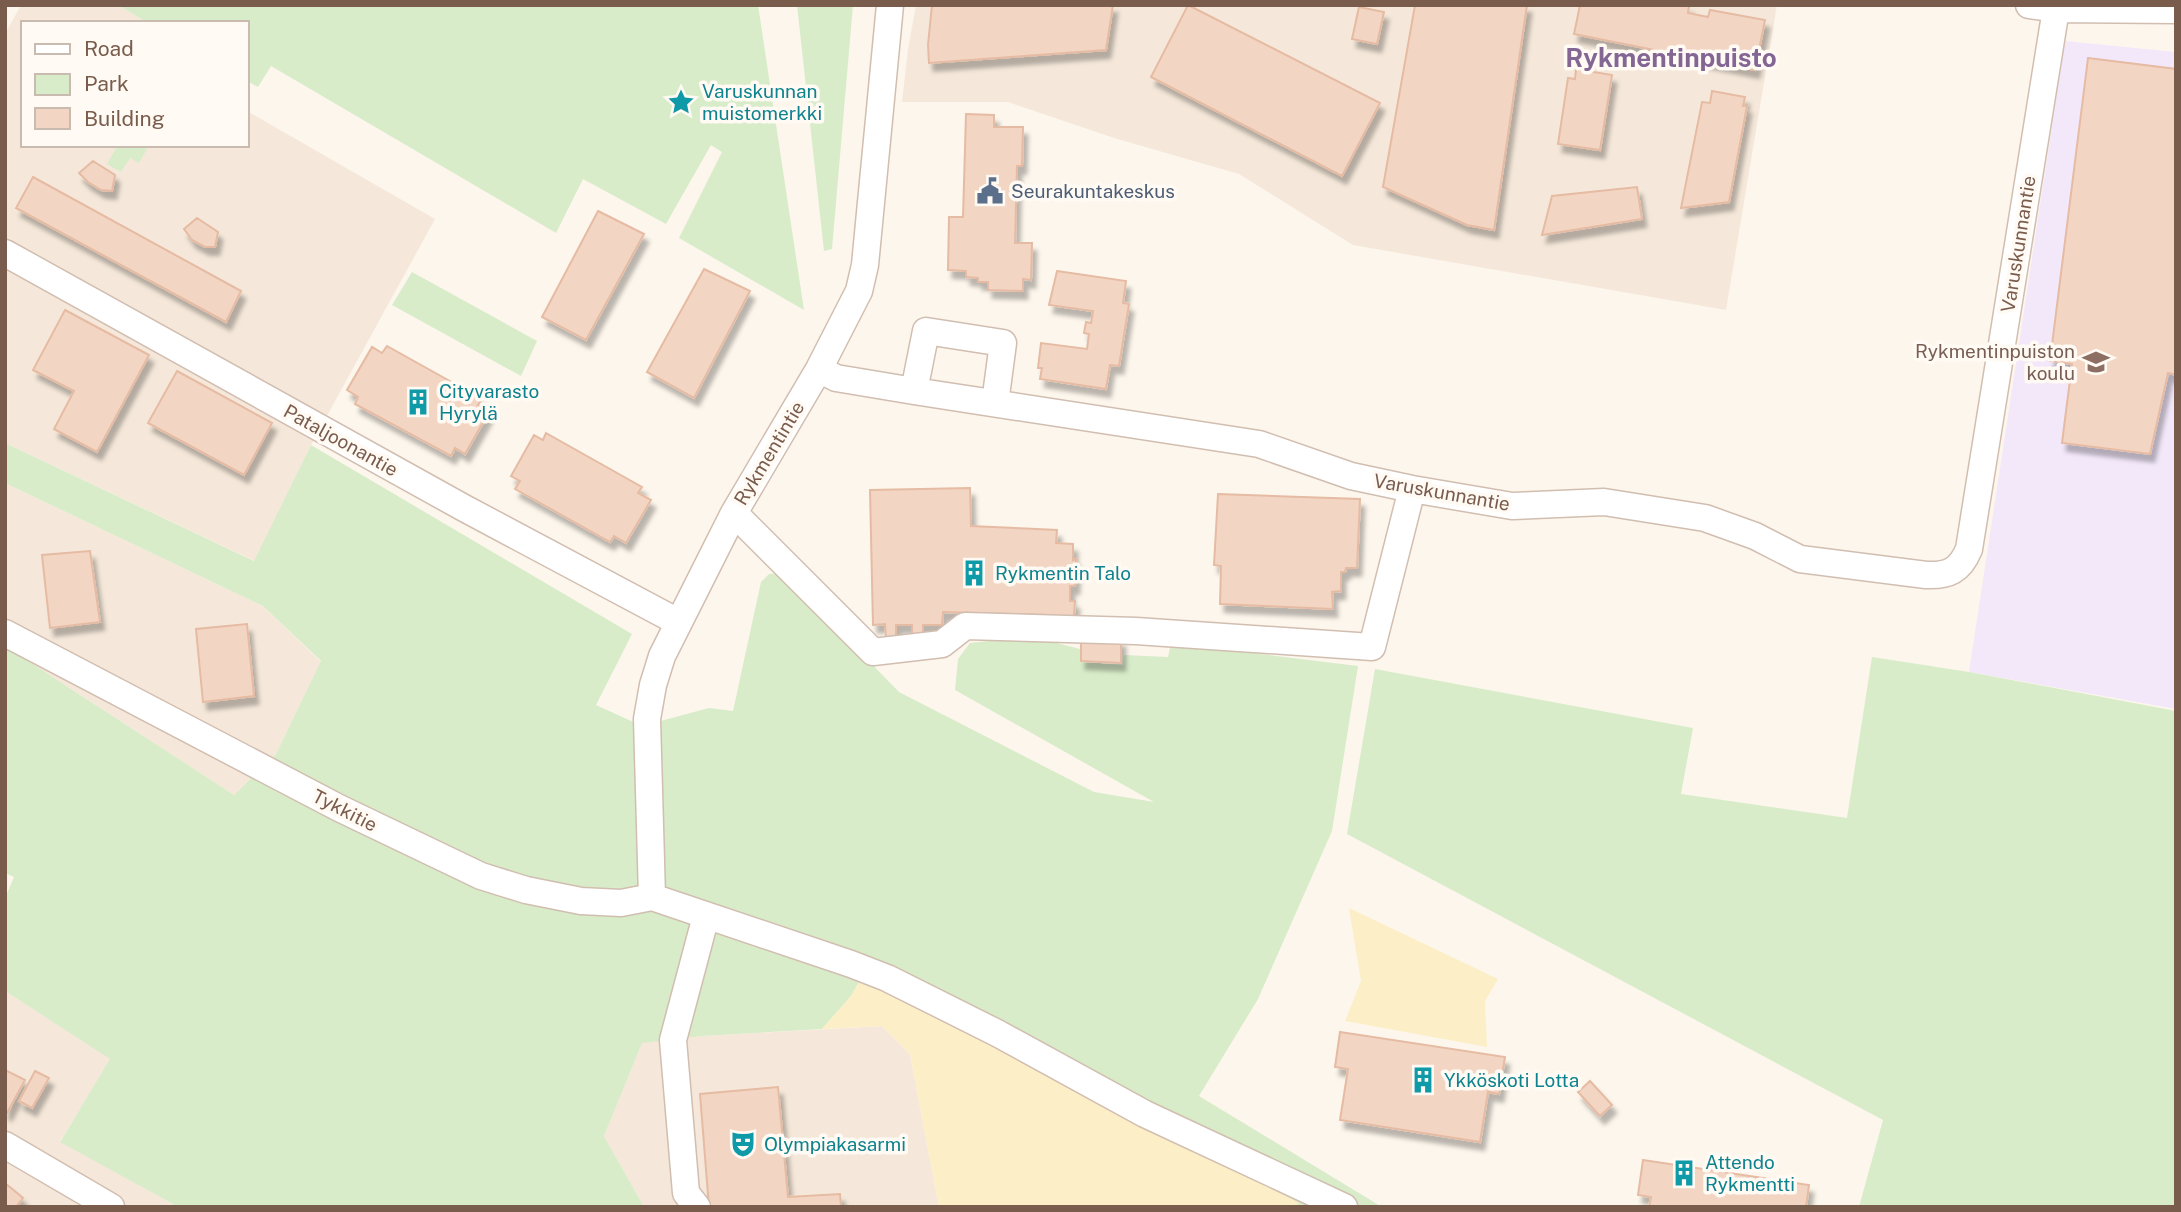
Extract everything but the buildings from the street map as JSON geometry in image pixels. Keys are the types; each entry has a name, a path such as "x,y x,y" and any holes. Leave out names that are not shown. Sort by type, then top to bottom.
{"street":[{"name":"Rykmentintie","path":"652,897 647,719 653,685 662,656 678,622 734,513 819,369 859,291 865,265 890,5"},
{"path":"2029,5 2056,9 2176,10"},
{"name":"Varuskunnantie","path":"819,369 836,378 1259,444 1350,476 1512,506 1604,502 1704,518 1755,536 1801,559 1943,576 1953,572 1969,549 2056,9"},
{"name":"Pataljoonantie","path":"5,253 464,508 678,622"},
{"path":"914,391 926,331 1003,343 995,403"},
{"path":"734,513 782,558 873,652 942,644 965,626 1136,631 1372,647 1412,489"},
{"name":"Tykkitie","path":"5,633 339,808 471,872 526,890 581,901 621,902 652,897 851,964 887,978 996,1033 1145,1114 1344,1207"},
{"path":"697,1207 686,1193 673,1040 706,916"},
{"path":"5,1145 111,1207"}],"shaded area":[{"path":"21,5 118,5 145,21 21,21 21,147 248,147 248,112 435,219 311,445 255,561 5,443 5,34"},
{"path":"916,5 1777,5 1726,310 1353,245 1239,174 1114,138 1008,102 902,102"},
{"name":"Rykmentinpuiston koulu","path":"2065,41 2176,52 2176,709 1969,672"},
{"path":"5,483 263,606 321,662 276,754 234,795 5,646"},
{"path":"5,991 111,1059 60,1141 173,1204 171,1207 5,1207"},
{"path":"882,1026 910,1054 939,1207 644,1207 604,1136 642,1042"}],"green space":[{"path":"118,5 758,5 804,310 679,238 722,152 711,145 666,224 583,179 556,233 271,66 258,87 248,82 248,21 145,21"},
{"path":"797,5 853,5 832,249 824,251"},
{"path":"117,147 147,149 139,163 130,158 121,172 107,164"},
{"path":"412,272 537,341 521,376 392,305"},
{"path":"5,443 254,561 311,445 632,634 596,705 642,726 709,708 733,711 761,582 769,574 783,573 899,692 1094,792 1154,802 955,690 958,659 970,643 1041,639 1080,649 1080,662 1123,665 1124,655 1168,657 1171,643 1358,666 1332,831 1258,999 1199,1096 1382,1207 1296,1207 1298,1203 900,989 869,965 851,996 822,1029 702,1036 642,1043 604,1136 644,1207 171,1207 173,1204 60,1142 110,1059 5,991 5,898 14,877 5,873 5,646 234,795 276,754 321,661 263,606 5,483"},
{"path":"1872,657 1969,672 2176,711 2176,1207 1859,1207 1883,1120 1347,834 1375,669 1693,728 1681,794 1847,818"}],"sand":[{"path":"1349,908 1498,979 1485,1001 1487,1047 1345,1021 1361,981"},
{"path":"869,965 900,989 1299,1203 1296,1207 939,1207 910,1054 882,1026 822,1029 851,996"}],"place":[{"name":"Varuskunnan muistomerkki","path":"681,102"},
{"name":"Seurakuntakeskus","path":"990,191"},
{"name":"Rykmentinpuiston koulu","path":"2096,362"},
{"name":"Cityvarasto Hyrylä","path":"418,402"},
{"name":"Rykmentin Talo","path":"974,573"},
{"name":"Ykköskoti Lotta","path":"1423,1080"},
{"name":"Olympiakasarmi","path":"743,1144"},
{"name":"Attendo Rykmentti","path":"1684,1173"}],"district":[{"name":"Rykmentinpuisto","path":"1671,57"}]}
